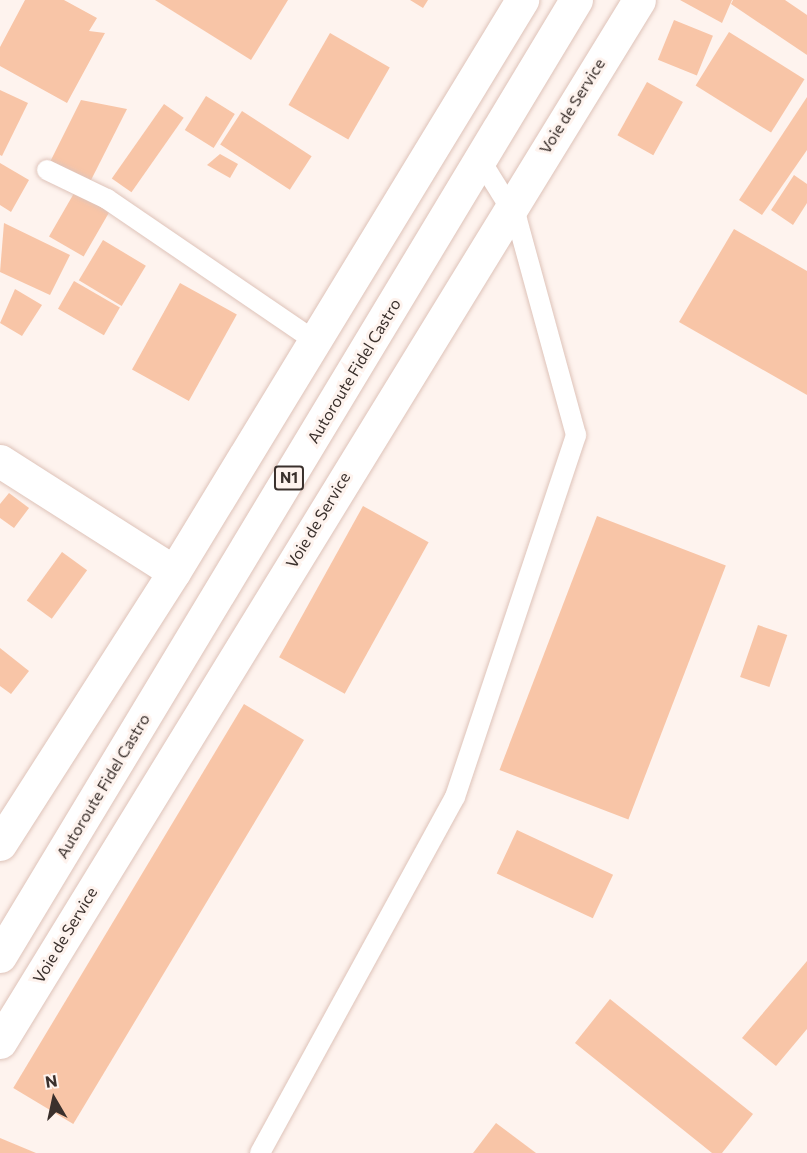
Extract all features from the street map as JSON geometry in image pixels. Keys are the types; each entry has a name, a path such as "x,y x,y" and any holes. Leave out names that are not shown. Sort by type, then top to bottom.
{"main road":[{"path":"0,844 174,572 522,0"},
{"name":"Autoroute Fidel Castro","path":"0,956 576,0"},
{"name":"Voie de Service","path":"0,1042 509,206 639,0"},
{"path":"0,461 174,572"}],"lane":[{"path":"260,1153 455,797 576,435 509,206 481,161"},
{"path":"46,170 107,198 315,341"}],"building":[{"path":"25,0 64,0 97,18 89,31 105,33 67,103 0,66 0,47"},
{"path":"155,0 288,0 251,60"},
{"path":"410,0 428,0 423,8"},
{"path":"680,0 732,0 722,23"},
{"path":"733,0 785,0 807,15 807,55 731,4"},
{"path":"674,20 713,36 697,76 658,60"},
{"path":"729,32 804,79 771,133 696,85"},
{"path":"330,33 390,68 348,139 288,105"},
{"path":"647,82 683,102 653,155 617,135"},
{"path":"0,90 28,103 2,156 0,155"},
{"path":"206,96 235,114 214,148 185,130"},
{"path":"807,97 807,150 762,215 739,200"},
{"path":"81,100 127,109 88,186 48,166"},
{"path":"164,104 184,118 131,192 112,179"},
{"path":"242,111 312,156 290,190 220,145"},
{"path":"220,154 238,164 230,178 207,165"},
{"path":"0,163 29,180 11,212 0,205"},
{"path":"794,175 807,184 807,203 793,225 771,210"},
{"path":"77,188 112,208 84,256 49,236"},
{"path":"4,223 70,255 50,295 0,272"},
{"path":"734,229 807,271 807,395 679,322"},
{"path":"103,240 146,266 122,306 79,280"},
{"path":"74,281 120,308 104,335 58,309"},
{"path":"180,283 237,315 189,401 132,370"},
{"path":"15,289 42,305 22,336 0,323"},
{"path":"9,493 29,508 14,528 0,518 0,504"},
{"path":"363,506 429,542 345,694 279,657"},
{"path":"597,516 726,565 628,819 500,770"},
{"path":"62,552 87,570 52,619 27,601"},
{"path":"758,625 787,635 769,687 740,677"},
{"path":"0,648 29,671 11,694 0,686"},
{"path":"244,704 304,740 73,1124 13,1088"},
{"path":"517,830 613,875 593,918 497,874"},
{"path":"807,961 807,1029 776,1066 742,1038"},
{"path":"610,999 753,1114 722,1153 712,1153 575,1043"},
{"path":"496,1123 536,1153 473,1153"},
{"path":"0,1138 36,1153 0,1153"}]}
